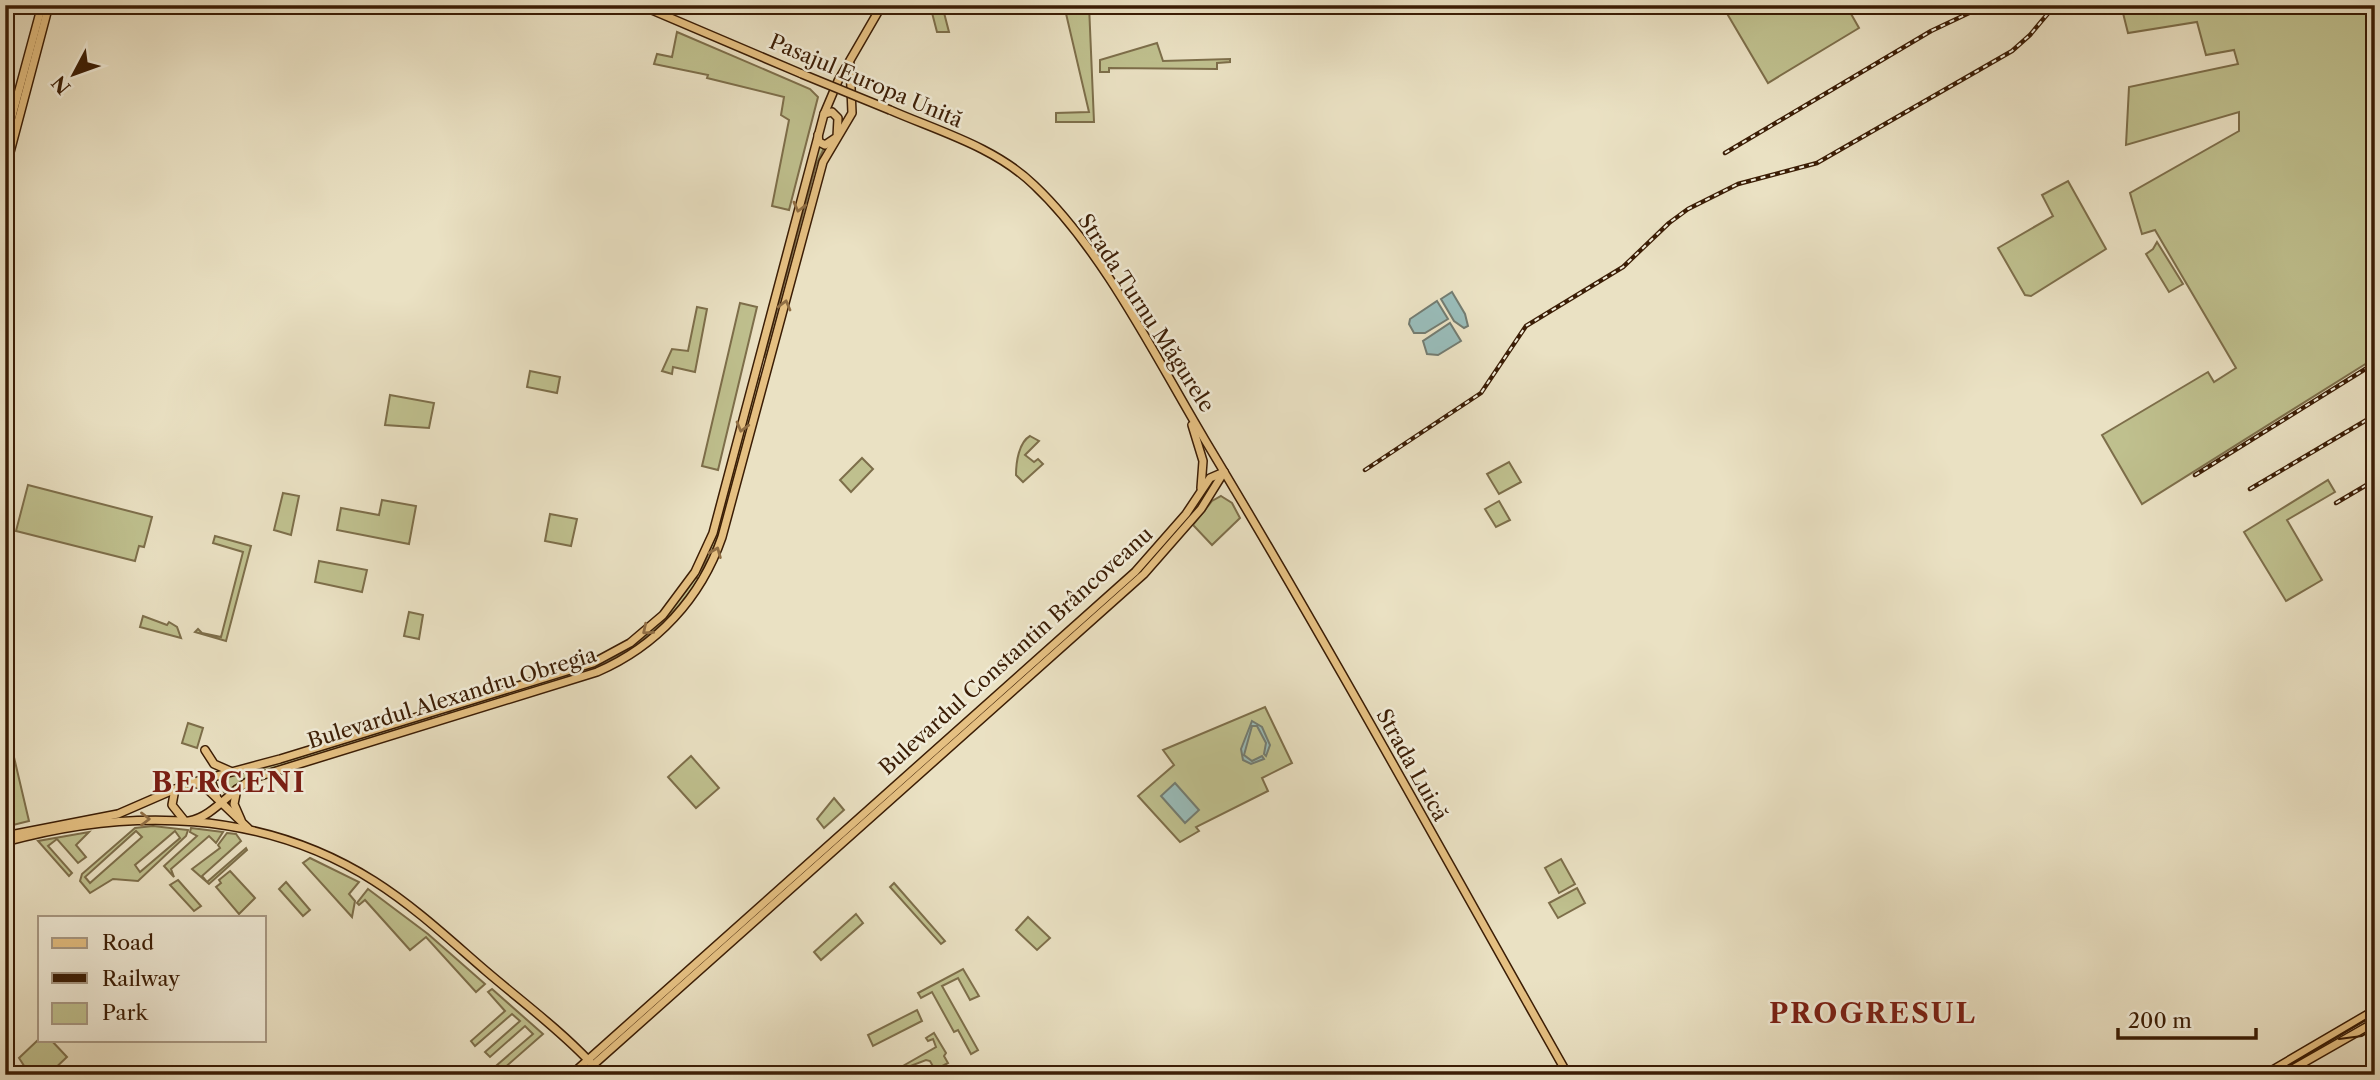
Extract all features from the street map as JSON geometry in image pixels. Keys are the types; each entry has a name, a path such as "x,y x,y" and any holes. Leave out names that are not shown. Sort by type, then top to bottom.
{"main road":[{"path":"5,172 42,5"},
{"path":"5,142 49,5"},
{"name":"Pasajul Europa Unită","path":"640,5 976,146 1029,180"},
{"name":"Bulevardul Alexandru Obregia","path":"193,782 211,779 593,663 630,643 663,615 691,579 708,547 824,114 838,81 882,5"},
{"name":"Bulevardul Alexandru Obregia","path":"208,811 239,786 257,777 609,667 645,646 670,623 701,583 717,551 823,162 852,113 849,86 854,53"},
{"path":"818,135 819,142 825,145 837,137 838,118 832,112 824,114"},
{"name":"Strada Turnu Măgurele","path":"1029,180 1062,214 1093,257 1224,472"},
{"path":"757,368 768,371"},
{"path":"1182,400 1195,432 1203,467 1202,483 1195,501"},
{"name":"Strada Luică","path":"1224,472 1568,1075"},
{"name":"Bulevardul Constantin Brâncoveanu","path":"1111,598 1195,501 1212,475 1224,472"},
{"name":"Bulevardul Constantin Brâncoveanu","path":"571,1075 590,1063 1111,598 1154,564 1206,502 1224,472"},
{"path":"1206,502 1221,490 1235,489"},
{"path":"437,711 440,720"},
{"path":"205,750 214,764 230,772"},
{"path":"187,821 208,811 211,779"},
{"path":"211,779 219,802"},
{"path":"5,836 117,814 193,782 211,794 248,828"},
{"path":"239,786 234,804 248,828"},
{"path":"175,789 172,805 178,816 187,821"},
{"path":"5,842 61,828 111,821 187,821 248,828 335,860 388,890 437,929 590,1063"},
{"path":"2264,1075 2375,1010"},
{"path":"2282,1075 2375,1022"},
{"path":"2329,1037 2334,1045"},
{"name":"Bulevardul Constantin Brâncoveanu","path":"582,1075 590,1063"}],"green space":[{"path":"930,5 942,5 949,32 937,32"},
{"path":"1064,5 1089,5 1094,122 1056,122 1056,113 1089,112"},
{"path":"1722,5 1846,5 1859,28 1768,83"},
{"path":"2121,5 2375,5 2375,358 2142,504 2102,435 2208,372 2214,382 2236,368 2155,230 2142,234 2130,193 2239,131 2239,112 2126,145 2129,87 2238,64 2234,50 2206,55 2197,22 2128,33"},
{"path":"677,32 810,89 818,97 789,210 772,206 789,120 781,115 784,97 707,78 708,75 654,64 657,54 672,57"},
{"path":"1157,43 1163,61 1230,59 1230,62 1217,63 1217,69 1109,68 1109,72 1100,72 1100,60"},
{"path":"819,144 825,146 816,165 764,358"},
{"path":"2068,181 2106,249 2031,296 2025,295 1998,248 2053,216 2042,195"},
{"path":"2157,242 2183,284 2169,292 2146,254"},
{"path":"740,303 757,307 718,470 702,466"},
{"path":"697,307 707,309 695,372 673,367 672,374 662,371 672,349 688,351"},
{"path":"530,371 560,377 557,393 527,387"},
{"path":"760,378 737,478 717,538 701,573 720,523 757,379"},
{"path":"390,395 434,403 429,428 385,425"},
{"path":"1030,436 1039,441 1025,455 1034,462 1038,459 1043,464 1023,482 1016,475 1017,464 1021,448"},
{"path":"862,458 873,469 851,492 840,480"},
{"path":"1509,462 1521,482 1499,494 1487,474"},
{"path":"2328,480 2335,492 2287,520 2322,580 2286,601 2244,532"},
{"path":"28,485 152,517 144,547 139,546 135,561 16,531"},
{"path":"283,493 299,496 291,535 274,530"},
{"path":"1221,496 1232,503 1240,518 1212,545 1193,525 1212,501"},
{"path":"382,500 416,506 409,544 337,530 341,508 379,515"},
{"path":"1499,501 1510,520 1496,527 1485,509"},
{"path":"550,514 577,519 571,546 545,541"},
{"path":"215,536 251,546 226,641 195,632 198,629 202,633 221,637 243,552 213,543"},
{"path":"319,561 367,570 362,592 315,582"},
{"path":"695,577 699,579 674,611 648,636 619,655 557,683 451,714 449,712 469,702 565,674 614,654 657,623"},
{"path":"409,612 423,615 419,639 404,636"},
{"path":"143,616 167,625 169,622 177,627 181,638 140,627"},
{"path":"1265,707 1292,763 1262,778 1268,791 1196,827 1199,831 1180,842 1138,796 1174,765 1163,750"},
{"path":"430,716 432,719 258,773 224,792 219,779"},
{"path":"5,719 29,821 5,827"},
{"path":"188,723 203,728 197,748 182,743"},
{"path":"691,756 719,788 696,808 668,777"},
{"path":"834,798 844,810 824,828 817,819"},
{"path":"153,826 188,830 186,836 138,881 113,879 90,893 80,881 82,874 135,828","holes":["136,831 142,837 90,883 85,877","175,831 180,838 140,872 135,865"]},
{"path":"191,828 223,832 216,843 209,836 171,869 174,877 164,866 197,836 190,832"},
{"path":"89,832 76,845 86,857 78,863 57,839 48,846 72,873 69,876 38,841"},
{"path":"227,833 236,834 241,841 202,876 207,882 246,848 247,850 209,884 192,869 220,848 218,845"},
{"path":"310,858 359,882 349,894 355,901 352,917 303,863"},
{"path":"1561,859 1575,884 1559,893 1545,868"},
{"path":"230,871 255,898 239,914 216,887 221,883 219,880"},
{"path":"178,880 201,906 194,911 170,885"},
{"path":"286,882 310,910 303,916 279,889"},
{"path":"894,883 945,941 941,944 890,887"},
{"path":"1577,888 1585,903 1558,918 1549,903"},
{"path":"368,889 428,934 485,984 476,992 426,937 410,950 365,900 359,905 357,903"},
{"path":"856,914 863,923 821,960 814,952"},
{"path":"1028,917 1050,938 1037,950 1016,930"},
{"path":"963,969 979,996 970,1000 958,978 942,986 978,1050 971,1054 958,1030 954,1032 932,992 921,998 918,993"},
{"path":"492,989 543,1034 502,1070 497,1065 533,1034 525,1026 490,1057 485,1052 520,1021 512,1014 475,1046 471,1041 505,1011 488,992"},
{"path":"917,1010 922,1021 873,1046 868,1035"},
{"path":"934,1033 946,1053 944,1056 948,1063 935,1070 930,1061 926,1060 887,1075 936,1047 933,1039 928,1041 926,1038"},
{"path":"38,1040 53,1042 67,1057 48,1075 30,1075 19,1058"}],"water":[{"path":"1452,292 1465,314 1468,326 1464,328 1454,321 1441,299"},
{"path":"1437,301 1448,319 1425,333 1414,333 1409,324 1410,319"},
{"path":"1450,323 1461,341 1438,355 1427,354 1423,341"},
{"path":"1252,721 1262,727 1270,745 1266,756 1266,743 1257,726 1252,726 1244,755 1252,761 1262,756 1264,759 1251,764 1243,760 1241,749"},
{"path":"1175,783 1199,810 1185,823 1161,796"}],"tram line":[{"path":"2272,1075 2375,1014"},
{"path":"2339,1039 2362,1036 2375,1028"}],"railway":[{"path":"1725,153 1931,31 1986,5"},
{"path":"1365,470 1481,393 1526,326 1623,267 1669,223 1688,209 1738,184 1817,163 2012,51 2030,35 2055,5"},
{"path":"2195,475 2375,363"},
{"path":"2250,489 2375,415"},
{"path":"2336,503 2375,480"}],"district":[{"name":"BERCENI","path":"229,782"},
{"name":"PROGRESUL","path":"1873,1013"}]}
